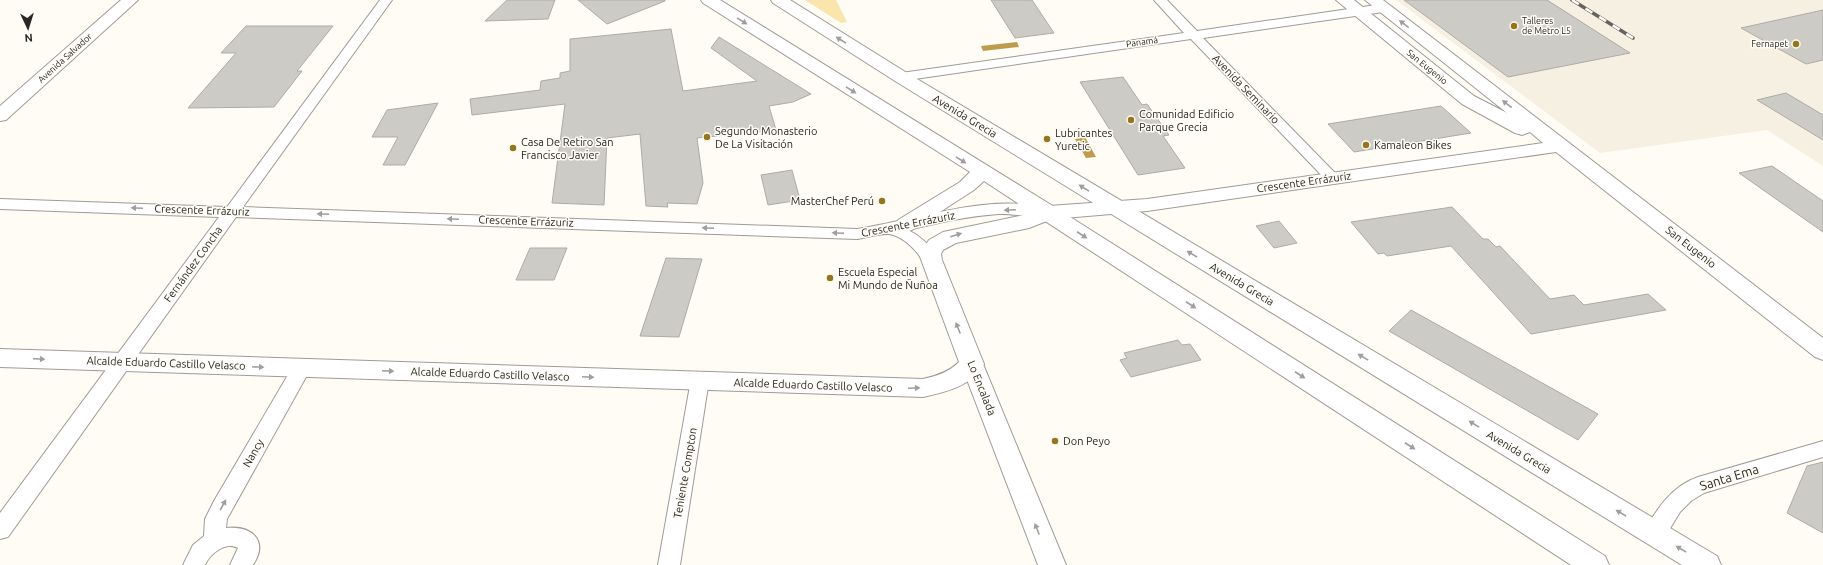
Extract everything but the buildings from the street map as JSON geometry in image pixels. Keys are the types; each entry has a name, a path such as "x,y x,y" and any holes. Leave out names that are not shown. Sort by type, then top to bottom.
{"main road":[{"name":"Avenida Salvador","path":"0,116 130,0"},
{"path":"709,0 1049,214 1595,565"},
{"name":"Avenida Grecia","path":"779,0 901,77 1707,565"},
{"name":"San Eugenio","path":"1344,0 1468,100 1539,138 1559,146"},
{"name":"San Eugenio","path":"1378,4 1823,351"},
{"path":"1468,100 1516,143 1519,151"},
{"name":"Crescente Errázuriz","path":"931,260 930,254 936,245 950,237 1029,222 1049,214 1117,208 1559,146"},
{"path":"898,227 967,186 982,172"},
{"name":"Lo Encalada","path":"931,260 972,364"},
{"name":"Alcalde Eduardo Castillo Velasco","path":"0,358 923,388 950,382 966,372 972,364"}],"street":[{"name":"Fernández Concha","path":"0,530 386,0"},
{"name":"Avenida Seminario","path":"1160,0 1332,178"},
{"name":"Panamá","path":"901,77 1358,11 1378,4"},
{"name":"Crescente Errázuriz","path":"0,204 857,234 898,227 938,217 978,212 1027,210 1049,214"},
{"name":"Lo Encalada","path":"898,227 916,241 931,260"},
{"name":"Lo Encalada","path":"972,364 1052,565"},
{"name":"Nancy","path":"214,542 215,523 222,507 302,368"},
{"name":"Teniente Compton","path":"669,565 700,380"},
{"name":"Santa Ema","path":"1655,533 1666,514 1680,497 1693,488 1823,448"},
{"path":"194,565 200,553 214,542 233,535 241,536 246,540 249,546 249,552 241,565"}],"shaded area":[{"path":"805,0 836,0 847,22 841,23"},
{"path":"1396,0 1823,0 1823,166 1767,130 1600,153"},
{"path":"1017,42 1019,47 983,51 981,46"},
{"path":"1085,137 1096,157 1086,158 1075,139"}],"railway":[{"path":"1572,0 1633,38"}],"place":[{"name":"Talleres de Metro L5","path":"1514,26"},
{"name":"Fernapet","path":"1796,44"},
{"name":"Comunidad Edificio Parque Grecia","path":"1131,120"},
{"name":"Segundo Monasterio De La Visitación","path":"707,137"},
{"name":"Lubricantes Yuretic","path":"1047,139"},
{"name":"Kamaleon Bikes","path":"1366,145"},
{"name":"Casa De Retiro San Francisco Javier","path":"513,148"},
{"name":"MasterChef Perú","path":"882,201"},
{"name":"Escuela Especial Mi Mundo de Ñuñoa","path":"830,278"},
{"name":"Don Peyo","path":"1055,441"}]}
